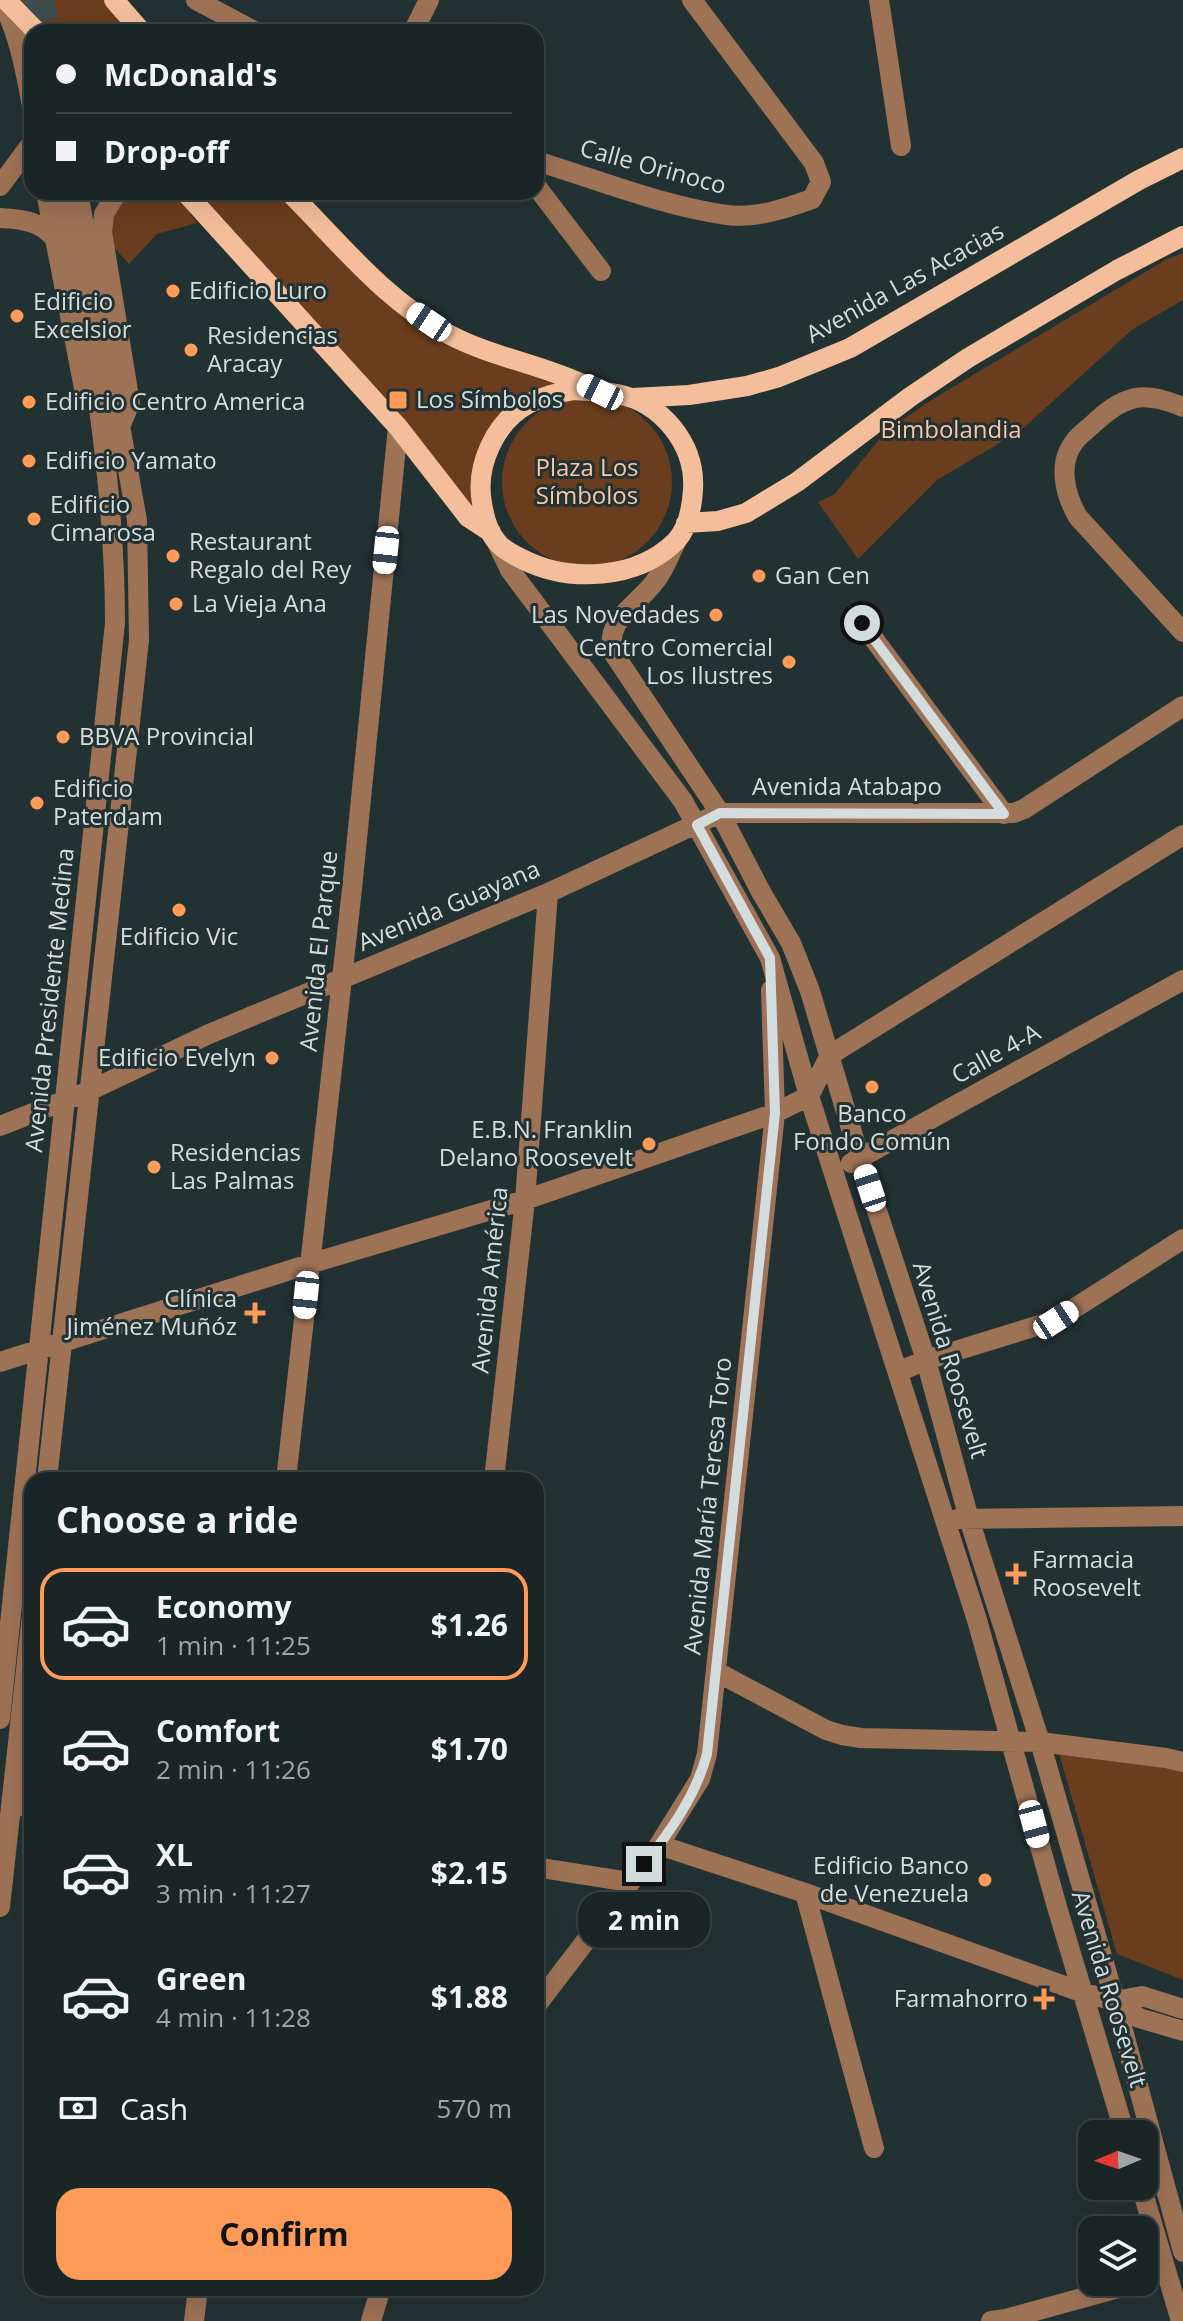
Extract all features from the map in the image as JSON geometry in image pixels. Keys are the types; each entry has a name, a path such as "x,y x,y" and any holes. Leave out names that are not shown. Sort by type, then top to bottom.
{"main road":[{"path":"3,0 28,24"},
{"path":"119,1 136,24"},
{"name":"Avenida Las Acacias","path":"633,398 689,395 747,386 779,377 850,348 1139,180 1183,158"},
{"path":"192,200 398,427 468,517 512,554 547,569 586,575 642,563 681,532 746,513 797,482 910,397 968,358 1117,270 1183,236"},
{"path":"297,200 370,278 449,335 600,392"},
{"path":"494,538 481,497 484,461 491,444 505,422 525,405 548,394 574,390 633,398 669,422 682,439 694,481 692,503 681,532"}],"street":[{"path":"3,0 24,61"},
{"path":"196,0 241,24"},
{"path":"417,24 429,0"},
{"name":"Calle Orinoco","path":"544,163 678,205 729,215 777,211 812,199 821,182 814,163 692,0"},
{"path":"879,0 901,146"},
{"path":"0,186 24,154"},
{"path":"544,196 601,271"},
{"path":"48,200 87,405 112,429 130,403 102,232 104,214 112,200"},
{"name":"Avenida Presidente Medina","path":"48,1472 139,640 137,520 86,318 64,200"},
{"name":"Avenida Presidente Medina","path":"27,1472 115,623 112,429 79,200"},
{"path":"0,218 42,225 55,239"},
{"path":"1183,407 1154,398 1136,398 1119,403 1073,442 1066,460 1064,479 1069,502 1078,517 1183,632"},
{"name":"Avenida El Parque","path":"287,1472 342,978 398,427"},
{"name":"Avenida Roosevelt","path":"681,532 656,581 614,627 611,645 720,813 791,943 810,991 860,1159 926,1360 969,1519 1040,1742 1183,2252"},
{"name":"Avenida Roosevelt","path":"494,538 510,570 697,825 770,958 809,1096 977,1620 1057,1907 1121,2120"},
{"path":"862,623 1004,814"},
{"name":"Avenida Atabapo","path":"720,813 1004,814 1024,809 1183,706"},
{"name":"Avenida Guayana","path":"65,1101 209,1034 548,893 720,813"},
{"path":"0,1362 309,1264 525,1200 775,1113 809,1096 830,1055 1183,835"},
{"name":"Avenida América","path":"495,1472 525,1200 548,893"},
{"name":"Avenida María Teresa Toro","path":"544,1995 659,1845 700,1779 707,1754 775,1113 770,958"},
{"name":"Calle 4-A","path":"833,1172 1183,980"},
{"path":"0,1126 65,1101"},
{"path":"898,1372 926,1360 1056,1320 1183,1239"},
{"name":"Avenida Presidente Medina","path":"0,1719 24,1497"},
{"path":"945,1519 1183,1516"},
{"path":"717,1672 826,1730 842,1735 1040,1742 1183,1762"},
{"path":"0,1907 24,1687"},
{"path":"11,1805 24,1806"},
{"path":"659,1845 805,1893 1084,1993 1115,2001 1139,2018 1183,2031"},
{"path":"544,1868 630,1882"},
{"path":"805,1893 874,2148"},
{"path":"1115,2001 1142,1996 1183,2009"},
{"path":"1147,2200 1175,2272 1181,2321"},
{"path":"194,2321 197,2296"},
{"path":"371,2321 379,2296"},
{"path":"991,2321 1091,2296"}],"green space":[{"path":"6,0 114,0 135,24 29,24"},
{"path":"180,200 197,223 157,234 129,264 109,242 116,202"},
{"path":"191,200 297,200 410,311 590,389 523,412 491,454 490,528"},
{"name":"Bimbolandia","path":"1183,253 1183,300 1133,329 1020,431 937,480 858,559 818,502 835,494 886,431 933,399 1167,259"},
{"name":"Plaza Los Símbolos","path":"587,397 620,403 647,422 666,449 672,482 666,515 647,542 620,561 587,567 554,561 527,542 508,515 502,482 508,449 527,422 554,403"},
{"path":"1059,1753 1183,1764 1183,1980 1117,1954"}],"tunnel":[{"path":"28,0 32,24"},
{"path":"44,0 48,24"}],"place":[{"name":"Edificio Luro","path":"173,291"},
{"name":"Edificio Excelsior","path":"17,316"},
{"name":"Residencias Aracay","path":"191,350"},
{"name":"Los Símbolos","path":"398,400"},
{"name":"Edificio Centro America","path":"29,402"},
{"name":"Edificio Yamato","path":"29,461"},
{"name":"Edificio Cimarosa","path":"34,519"},
{"name":"Restaurant Regalo del Rey","path":"173,556"},
{"name":"Gan Cen","path":"759,576"},
{"name":"La Vieja Ana","path":"176,604"},
{"name":"Las Novedades","path":"716,615"},
{"name":"Centro Comercial Los Ilustres","path":"789,662"},
{"name":"BBVA Provincial","path":"63,737"},
{"name":"Edificio Paterdam","path":"37,803"},
{"name":"Edificio Vic","path":"179,910"},
{"name":"Edificio Evelyn","path":"272,1058"},
{"name":"Banco Fondo Común","path":"872,1087"},
{"name":"E.B.N. Franklin Delano Roosevelt","path":"649,1144"},
{"name":"Residencias Las Palmas","path":"154,1167"},
{"name":"Clínica Jiménez Muñóz","path":"255,1313"},
{"name":"Farmacia Roosevelt","path":"1016,1574"},
{"name":"Edificio Banco de Venezuela","path":"985,1880"},
{"name":"Farmahorro","path":"1044,1999"}],"route":[{"path":"644,1864 687,1802 700,1779 707,1754 775,1113 770,958 697,825 720,813 1004,814 862,623"}]}
